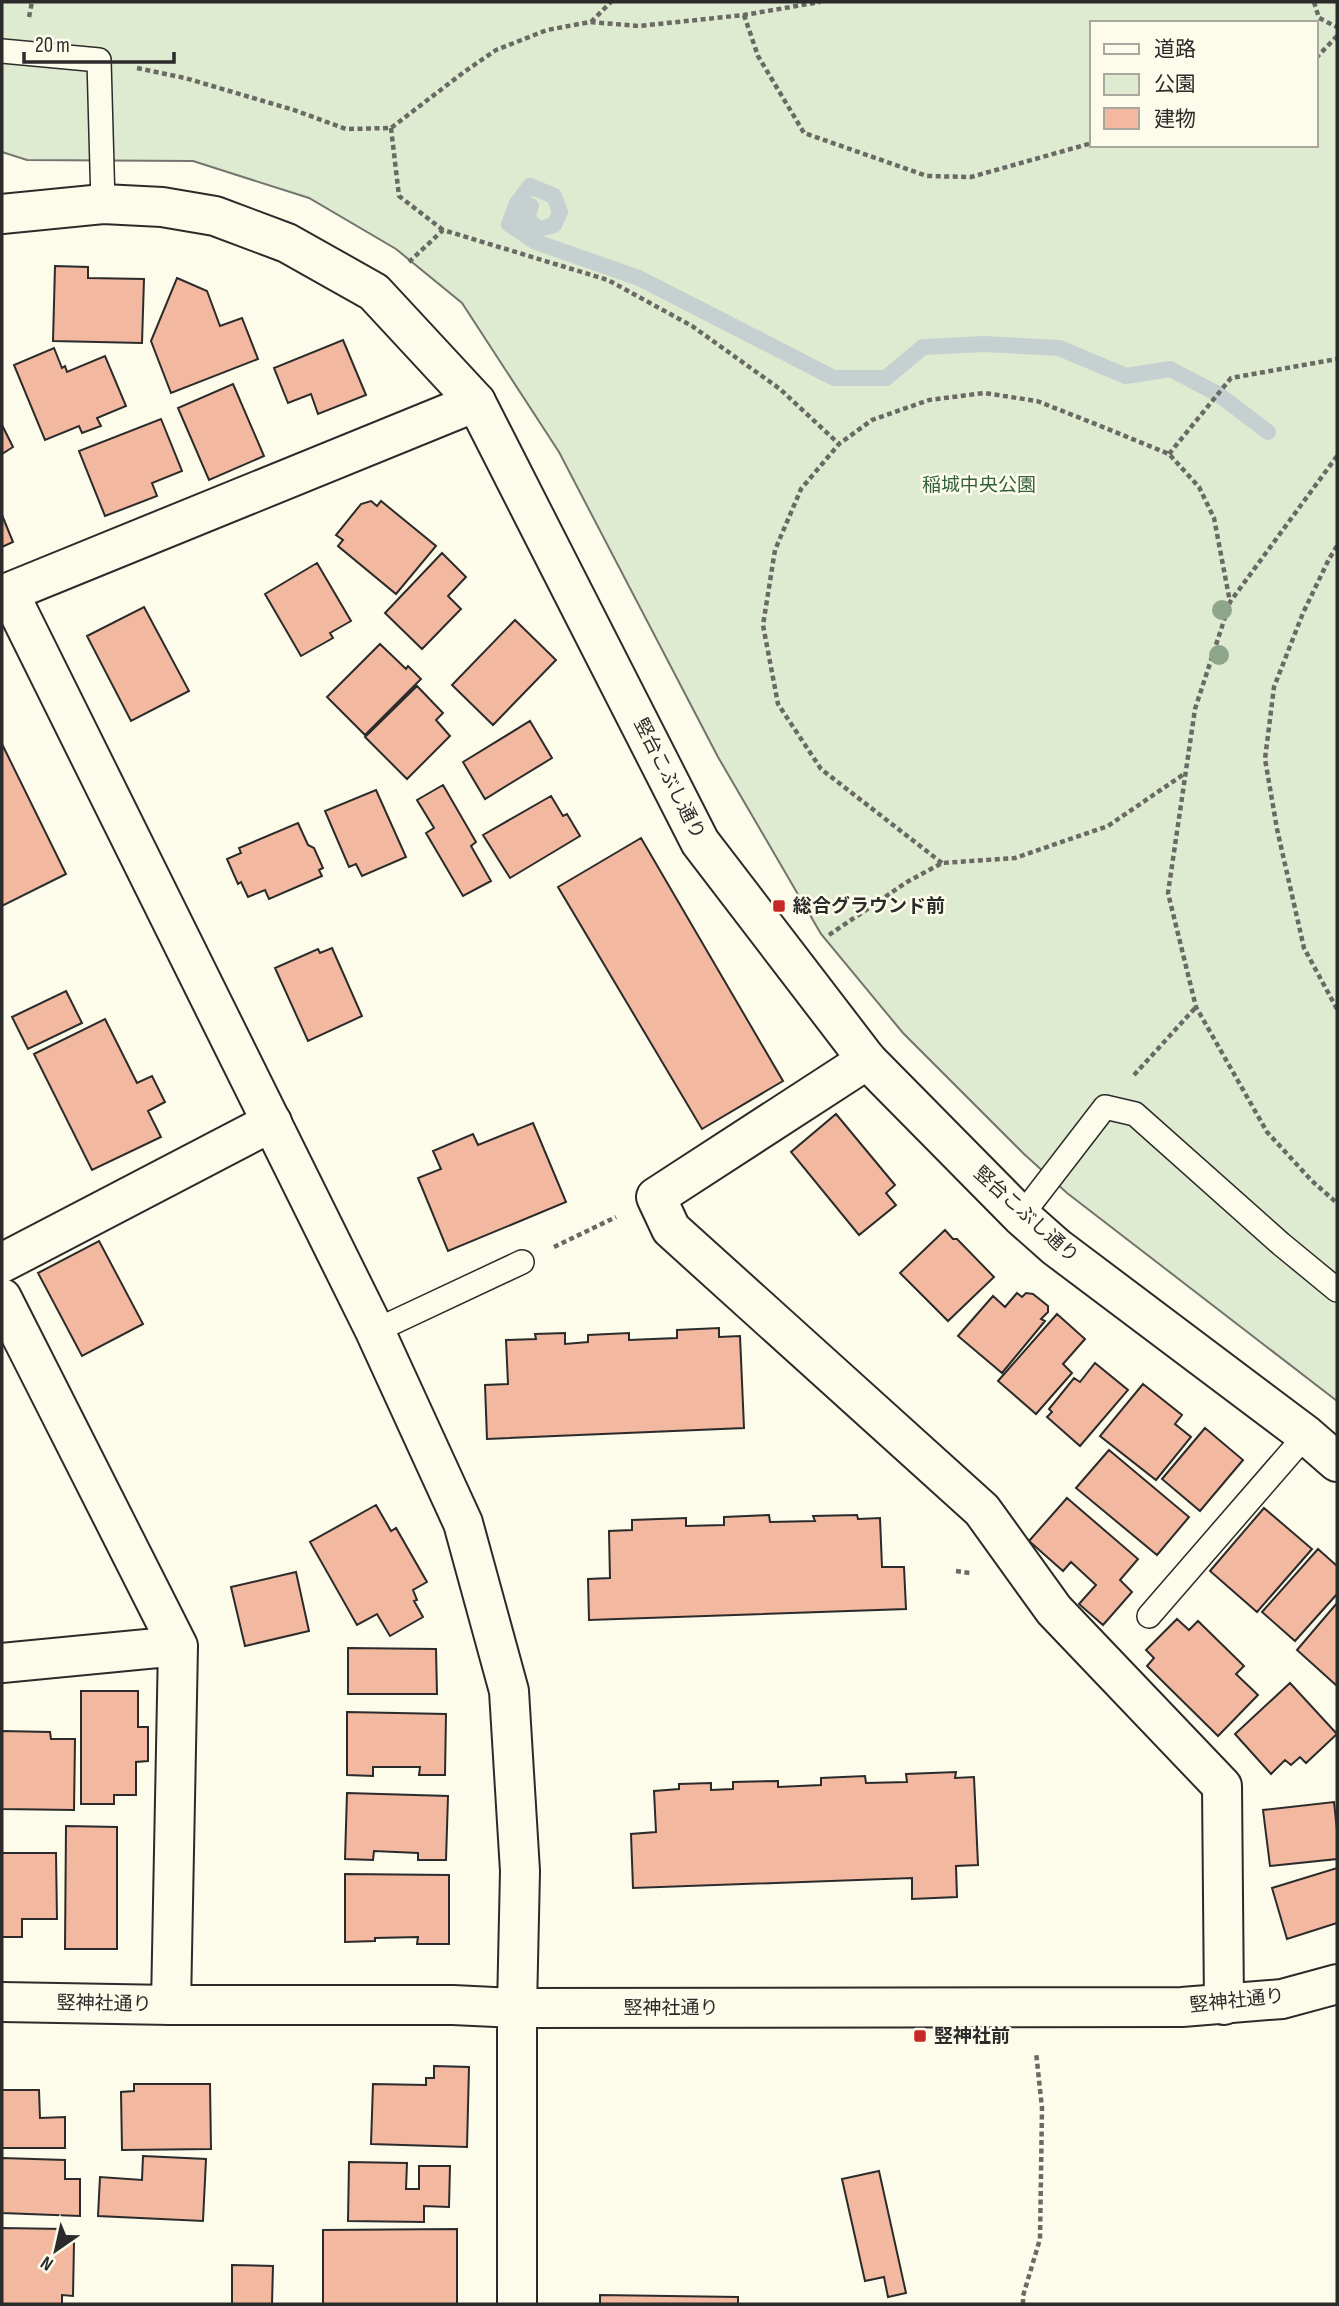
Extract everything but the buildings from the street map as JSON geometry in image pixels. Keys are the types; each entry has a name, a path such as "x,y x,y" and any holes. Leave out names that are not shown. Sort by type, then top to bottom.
{"street":[{"name":"竪台こぶし通り","path":"2,214 103,204 162,207 215,216 287,243 374,292 476,402 701,842 867,1060 1021,1216 1056,1247 1306,1435 1337,1462"},
{"path":"476,402 5,594 272,1122 375,1331 463,1523 509,1691 520,1871 517,2304"},
{"path":"867,1060 656,1197 671,1229 982,1510 1054,1610 1222,1786 1224,2004"},
{"path":"2,1263 272,1122"},
{"path":"2,1298 178,1646 171,2005"},
{"path":"2,1663 178,1646"},
{"name":"竪神社通り","path":"2,2002 453,2005 517,2008 1169,2007 1282,1999 1337,1984"}],"lane":[{"path":"2,51 99,60 103,204"},
{"path":"1021,1216 1105,1107 1135,1114 1281,1244 1337,1290"},
{"path":"375,1331 522,1262"},
{"path":"1149,1616 1306,1435"}],"path":[{"path":"590,23 611,2"},
{"path":"99,60 186,78 294,110 346,129 391,128 496,51 547,30 590,23 639,26 744,15 820,2"},
{"path":"1314,2 1319,18 1337,27"},
{"path":"744,15 758,56 804,133 927,176 971,177 1090,145"},
{"path":"1318,56 1337,36"},
{"path":"391,128 399,196 443,230 608,280 692,326 780,389 838,444"},
{"path":"401,269 443,230"},
{"path":"1168,454 1231,378 1337,359"},
{"path":"942,863 821,769 778,704 763,625 775,550 801,489 838,444 872,421 929,400 984,393 1037,401 1168,454 1199,487 1214,518 1230,602"},
{"path":"1337,456 1230,602 1195,709 1168,893 1196,1007 1267,1132 1312,1181 1337,1203"},
{"path":"1337,546 1308,603 1274,687 1265,759 1277,829 1304,948 1337,1009"},
{"path":"819,942 907,882 942,863 1015,859 1108,826 1185,774"},
{"path":"1105,1107 1196,1007"},
{"path":"522,1262 656,1197"},
{"path":"1024,2304 1023,2296 1040,2239 1042,2108 1035,2047"}],"green space":[{"name":"稲城中央公園","path":"2,2 1337,2 1337,1401 1067,1193 1024,1154 903,1033 821,934 718,757 559,452 462,303 396,249 309,198 193,161 27,160 2,152"}],"waterway":[{"path":"531,206 527,219 539,229 554,225 560,212 554,196 530,186 517,203 509,224 536,242 639,278 834,378 886,378 923,347 984,344 1059,348 1126,376 1170,369 1218,394 1268,432"}],"place":[{"name":"総合グラウンド前","path":"779,906"},
{"name":"竪神社前","path":"920,2036"}]}
